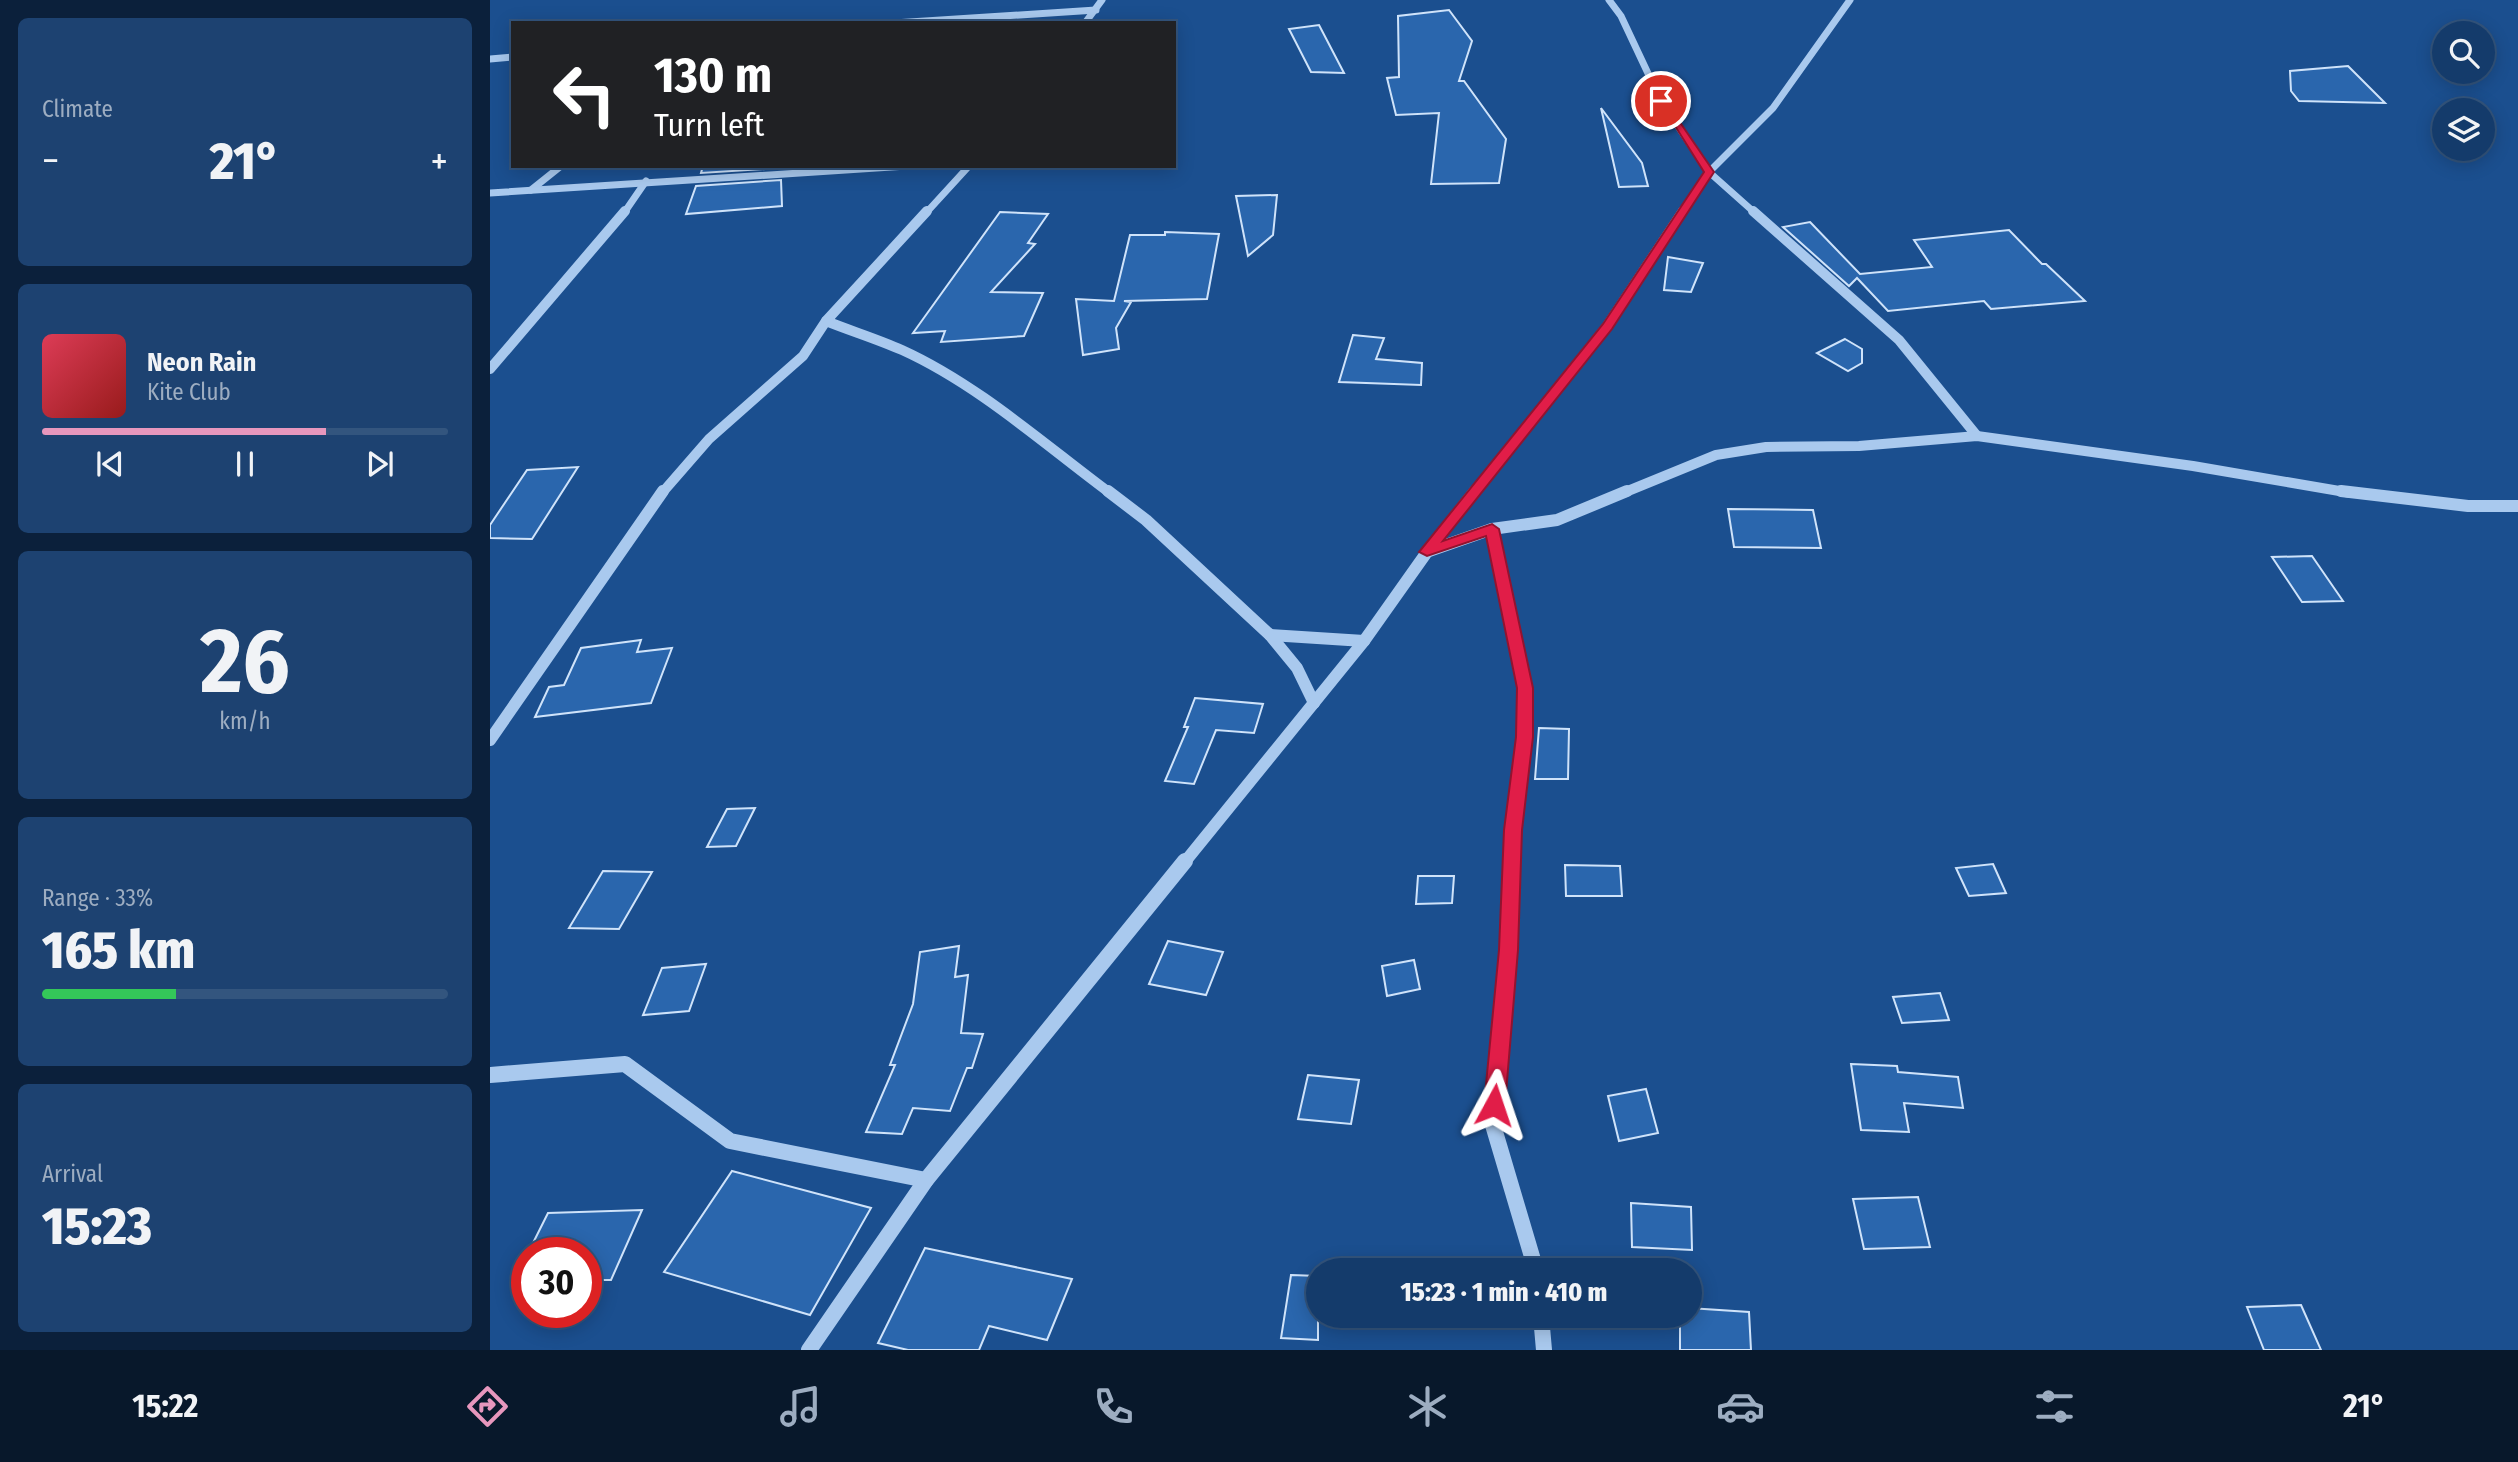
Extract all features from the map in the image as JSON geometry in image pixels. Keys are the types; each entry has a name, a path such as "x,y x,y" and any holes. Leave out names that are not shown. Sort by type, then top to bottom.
{"street":[{"path":"1087,21 1102,0"},
{"path":"1609,0 1621,16 1661,101 1709,172 1899,340 1976,436"},
{"path":"809,1350 926,1180 1364,641 1427,552 1607,326 1709,172 1773,108 1850,0"},
{"path":"923,21 1096,9"},
{"path":"490,59 511,57"},
{"path":"531,190 558,168"},
{"path":"490,193 872,168"},
{"path":"490,740 649,508 709,439 803,356 826,321 967,168"},
{"path":"490,369 622,214 646,181"},
{"path":"826,321 902,349 985,400 1146,520 1270,635 1297,668 1314,703"},
{"path":"1427,552 1492,529 1557,520 1716,455 1766,447 1859,446 1976,436 2193,466 2368,496 2468,506 2518,506"},
{"path":"1492,529 1525,688 1524,737 1513,830 1508,950 1493,1125 1532,1258"},
{"path":"1270,635 1364,641"},
{"path":"490,1075 625,1064 730,1141 926,1180"},
{"path":"1542,1328 1545,1350"}],"building":[{"path":"1449,10 1472,41 1459,81 1464,81 1506,139 1499,183 1431,184 1439,113 1396,115 1387,78 1399,77 1398,16"},
{"path":"1319,25 1344,73 1311,72 1289,29"},
{"path":"2348,66 2385,103 2299,101 2291,91 2290,71"},
{"path":"1601,108 1642,163 1648,186 1619,187"},
{"path":"702,168 780,168 701,173"},
{"path":"781,180 782,206 686,214 696,186"},
{"path":"1277,195 1273,235 1248,256 1236,196"},
{"path":"1000,212 1048,214 1028,243 1035,244 991,292 1043,293 1024,336 941,342 945,331 913,333"},
{"path":"1810,222 1860,274 1932,267 1914,240 2009,230 2042,264 2046,264 2085,301 1991,309 1984,301 1888,311 1857,278 1849,286 1783,227"},
{"path":"1165,232 1219,234 1207,299 1124,301 1131,302 1116,328 1119,349 1083,355 1076,299 1114,301 1130,235 1165,235"},
{"path":"1668,257 1703,263 1691,292 1664,290"},
{"path":"1353,335 1384,338 1376,359 1422,363 1421,385 1339,382"},
{"path":"1845,339 1862,349 1862,363 1848,371 1817,353"},
{"path":"578,467 532,539 490,538 490,525 527,470"},
{"path":"1728,509 1813,510 1821,548 1734,547"},
{"path":"2312,556 2343,601 2302,602 2272,557"},
{"path":"641,640 637,652 672,648 651,703 535,717 549,687 564,685 581,648"},
{"path":"1195,698 1263,704 1254,733 1216,730 1194,784 1165,781 1188,727 1184,727"},
{"path":"1539,728 1569,729 1568,779 1535,779"},
{"path":"755,808 736,846 707,847 727,809"},
{"path":"1993,864 2006,893 1969,896 1956,868"},
{"path":"1565,865 1620,866 1622,896 1566,896"},
{"path":"603,871 652,872 619,929 569,928"},
{"path":"1418,876 1454,876 1452,903 1416,904"},
{"path":"1168,941 1223,952 1206,995 1149,984"},
{"path":"959,946 955,977 968,975 961,1033 983,1034 972,1068 967,1068 950,1111 913,1108 902,1134 866,1132 895,1065 890,1065 913,1004 920,952"},
{"path":"1414,960 1420,989 1387,996 1382,966"},
{"path":"706,964 689,1011 643,1015 662,968"},
{"path":"1940,993 1949,1020 1902,1023 1893,997"},
{"path":"1851,1064 1897,1066 1898,1072 1958,1077 1963,1108 1904,1103 1909,1132 1861,1130"},
{"path":"1308,1075 1359,1080 1351,1124 1298,1119"},
{"path":"1646,1089 1658,1133 1619,1141 1608,1096"},
{"path":"732,1171 871,1208 810,1315 664,1272"},
{"path":"1918,1197 1930,1247 1864,1249 1853,1199"},
{"path":"1631,1203 1691,1207 1692,1250 1632,1247"},
{"path":"642,1210 611,1280 602,1280 602,1237 536,1237 548,1213"},
{"path":"925,1248 1072,1279 1047,1340 989,1326 979,1350 908,1350 878,1343"},
{"path":"1291,1275 1306,1276 1306,1328 1318,1328 1318,1340 1281,1338"},
{"path":"2301,1305 2321,1350 2264,1350 2247,1307"},
{"path":"1702,1309 1749,1312 1751,1350 1680,1350 1680,1328 1702,1328"}],"route":[{"path":"1494,1105 1508,950 1513,830 1524,737 1525,688 1492,529 1427,552 1607,326 1709,172 1661,101"}]}
